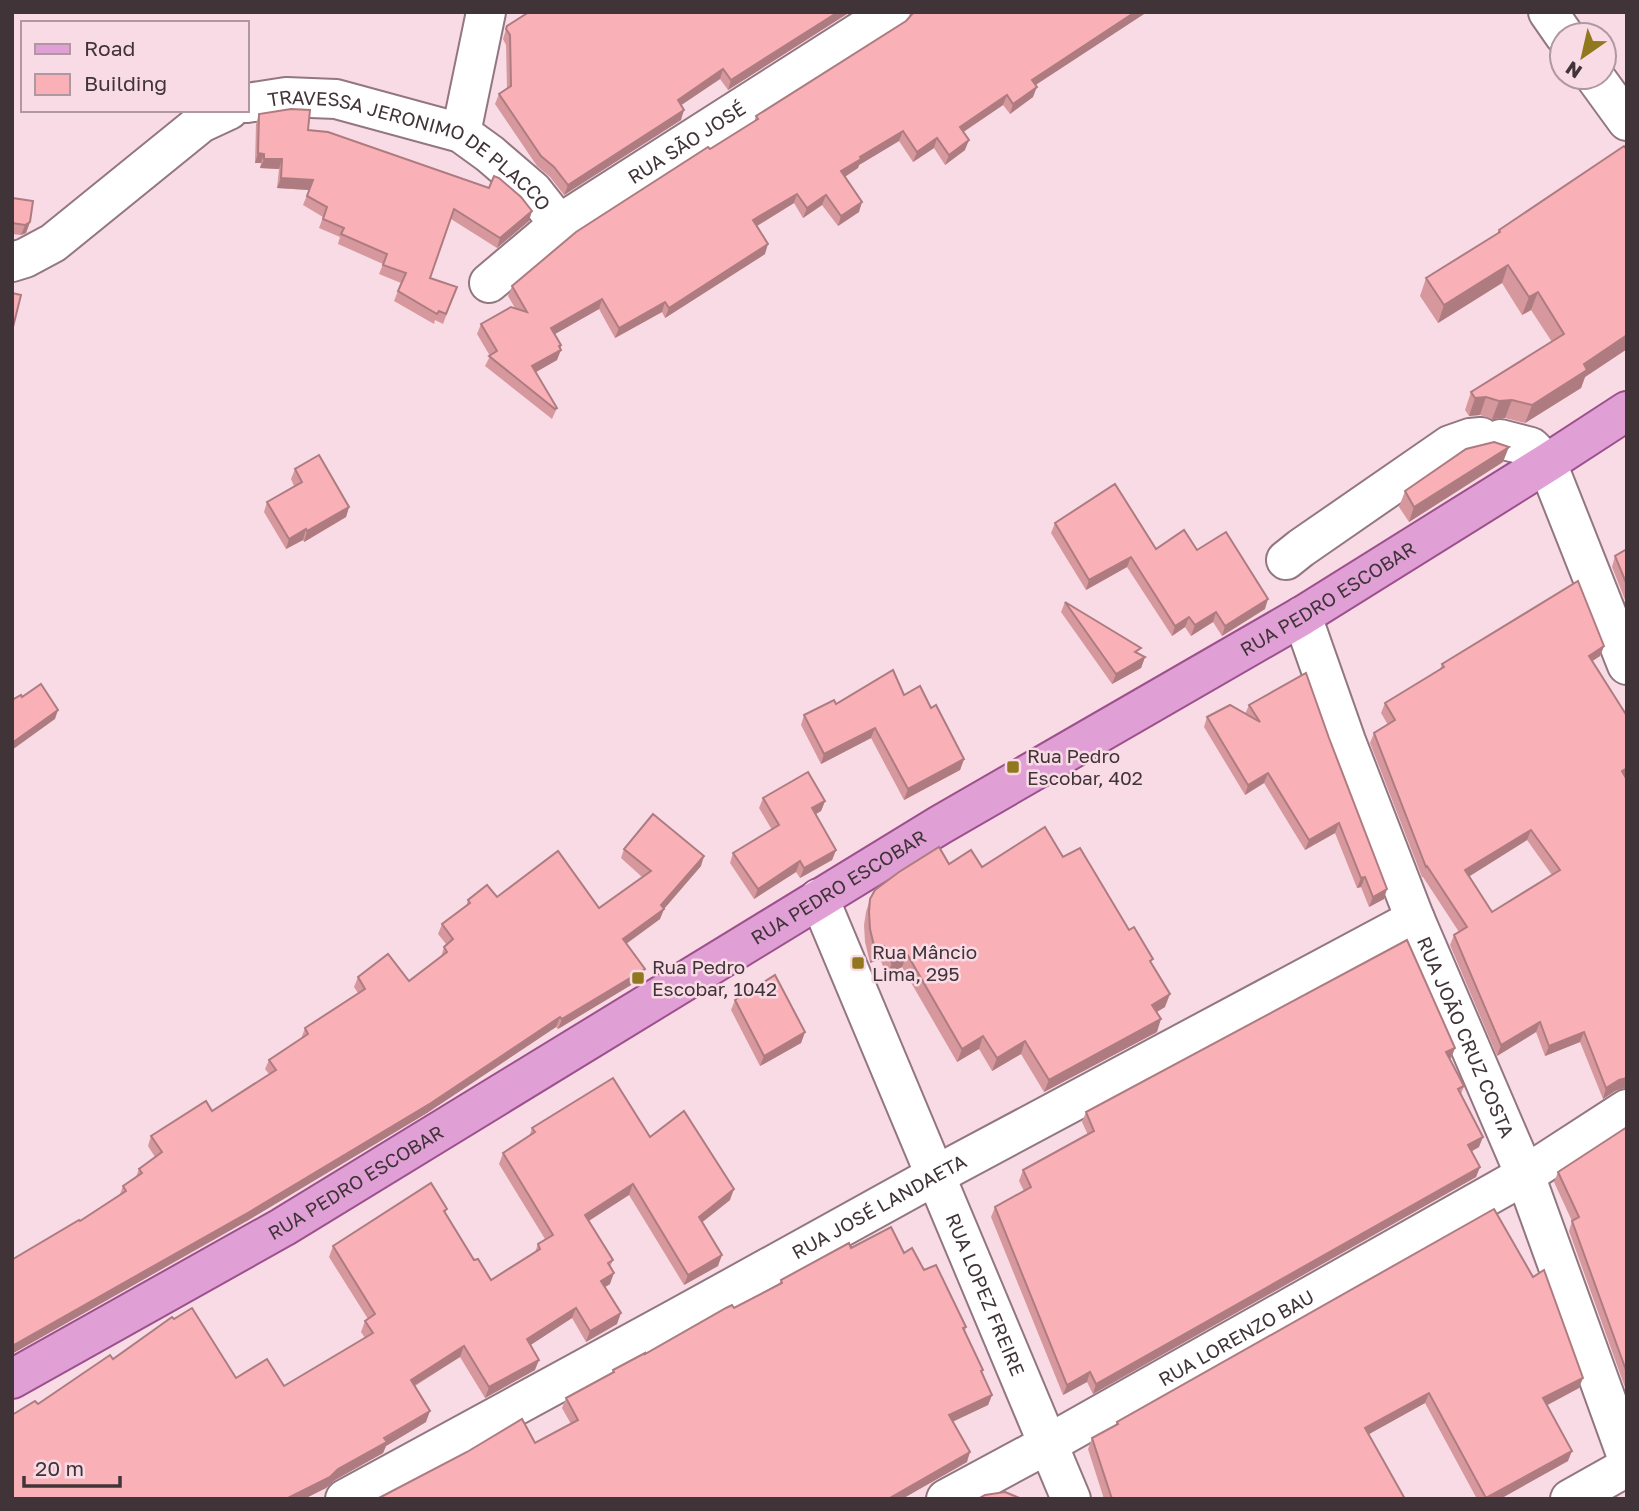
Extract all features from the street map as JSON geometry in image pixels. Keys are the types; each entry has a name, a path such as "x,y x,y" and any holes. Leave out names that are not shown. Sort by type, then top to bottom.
{"main road":[{"name":"RUA PEDRO ESCOBAR","path":"12,1379 283,1227 951,818 1302,616 1627,411"}],"street":[{"path":"461,133 486,12"},
{"name":"RUA SÃO JOSÉ","path":"489,282 559,224 891,12"},
{"path":"1605,91 1626,119"},
{"name":"TRAVESSA JERONIMO DE PLACCO","path":"248,103 286,97 336,99 461,133 533,191 559,224"},
{"name":"TRAVESSA JERONIMO DE PLACCO","path":"12,262 53,243 201,123 225,112"},
{"path":"1286,561 1450,445 1470,438 1490,438 1531,447 1547,463 1627,664"},
{"name":"RUA JOÃO CRUZ COSTA","path":"1302,616 1346,741 1415,919 1525,1175 1627,1457"},
{"name":"RUA LOPEZ FREIRE","path":"819,898 1071,1499"},
{"name":"RUA JOSÉ LANDAETA","path":"345,1499 936,1175 1415,919"},
{"name":"RUA LORENZO BAU","path":"946,1499 1525,1175 1627,1109"},
{"path":"1570,1499 1627,1467"}],"building":[{"path":"529,12 838,12 731,80 723,69 678,100 684,110 568,185 541,156 499,94 511,86 510,35 507,26"},
{"path":"914,12 1135,12 1032,80 1037,87 1013,104 1007,95 960,127 969,140 949,155 937,138 917,152 903,131 860,157 861,159 841,171 862,202 841,216 826,195 807,208 797,194 753,220 768,244 669,308 665,302 619,328 602,299 551,328 561,350 532,366 557,408 489,356 497,351 481,324 511,307 527,312 512,286 576,232 708,147 710,149 758,119 756,116 906,21"},
{"path":"291,109 310,110 308,130 328,132 489,188 494,176 499,178 521,197 532,211 500,238 454,209 430,278 457,287 446,314 439,311 437,314 398,291 406,273 383,265 387,254 341,234 344,228 323,219 327,207 307,196 313,180 281,178 282,159 264,159 264,154 258,153 259,114"},
{"path":"1624,146 1627,150 1627,335 1584,364 1587,370 1532,405 1512,400 1475,398 1471,392 1564,334 1538,292 1529,297 1508,265 1444,305 1426,278 1500,232 1499,230"},
{"path":"12,195 13,198 33,201 30,222 25,225 12,223"},
{"path":"12,293 21,295 12,331"},
{"path":"1494,442 1509,447 1414,507 1405,491 1466,449"},
{"path":"319,455 349,507 289,539 267,502 302,482 295,469"},
{"path":"1115,484 1156,549 1184,530 1197,550 1226,532 1268,599 1225,626 1216,612 1195,625 1189,617 1175,626 1131,557 1089,580 1055,523"},
{"path":"1627,549 1627,585 1615,556"},
{"path":"1578,581 1604,646 1589,656 1627,716 1627,768 1622,771 1627,780 1627,1078 1606,1088 1584,1032 1549,1046 1540,1022 1501,1045 1454,935 1467,927 1426,867 1374,733 1395,720 1385,703 1444,667 1442,664","holes":["1531,830 1560,870 1492,912 1465,870"]},
{"path":"1065,602 1141,648 1135,652 1145,657 1116,674"},
{"path":"893,670 904,695 920,686 931,708 936,705 964,759 908,789 875,728 824,754 804,715 834,700 836,704"},
{"path":"1306,673 1387,889 1373,897 1365,877 1361,878 1339,823 1309,840 1268,773 1248,785 1207,717 1230,705 1260,722 1249,705"},
{"path":"41,684 58,710 12,743 12,700 21,695 22,697"},
{"path":"808,772 825,801 812,808 836,850 804,868 800,861 758,889 733,853 779,825 763,798"},
{"path":"653,814 704,856 661,905 664,909 623,939 645,969 562,1019 560,1017 431,1103 251,1211 12,1346 12,1258 80,1221 126,1191 123,1186 142,1173 139,1169 162,1152 151,1136 206,1101 212,1111 276,1070 269,1060 308,1034 305,1028 365,989 358,977 388,954 409,981 447,952 444,947 453,939 442,924 470,903 468,900 487,885 497,897 558,851 599,908 651,871 624,849"},
{"path":"1045,827 1063,857 1080,848 1129,930 1134,927 1170,994 1152,1005 1161,1019 1049,1080 1025,1041 997,1058 983,1036 962,1049 907,954 892,963 884,946 875,950 869,912 870,899 875,890 939,847 949,864 971,850 982,867"},
{"path":"1407,940 1455,1048 1446,1052 1464,1086 1458,1089 1483,1137 1468,1145 1480,1167 1096,1384 1090,1372 1067,1385 995,1207 1031,1187 1023,1170 1094,1131 1086,1112"},
{"path":"775,975 805,1032 764,1056 735,1000"},
{"path":"613,1078 650,1137 684,1111 734,1189 699,1217 722,1255 688,1275 633,1184 585,1215 613,1260 608,1263 614,1273 601,1281 621,1313 590,1331 576,1308 527,1339 539,1360 489,1387 464,1346 411,1380 430,1411 384,1438 387,1442 338,1469 330,1477 286,1499 12,1499 12,1415 35,1401 38,1404 110,1355 113,1359 172,1317 174,1319 192,1308 236,1378 267,1359 284,1386 373,1333 365,1321 375,1314 333,1246 431,1183 447,1209 444,1211 474,1260 478,1259 491,1280 540,1249 538,1244 553,1235 503,1153 535,1132 532,1128"},
{"path":"1627,1127 1627,1373 1572,1221 1579,1217 1558,1172"},
{"path":"1494,1209 1533,1277 1544,1270 1583,1378 1543,1398 1572,1451 1486,1498 1429,1393 1365,1428 1405,1499 1112,1499 1092,1438"},
{"path":"891,1227 904,1253 912,1248 924,1270 936,1265 966,1327 963,1328 992,1395 949,1415 970,1452 888,1499 377,1499 467,1452 522,1419 535,1443 578,1420 566,1398 726,1308 732,1305 734,1308 782,1283 781,1280 849,1243 851,1248"},
{"path":"1005,1492 1022,1499 978,1499 985,1495"}],"place":[{"name":"Rua Pedro Escobar, 402","path":"1013,767"},
{"name":"Rua Mâncio Lima, 295","path":"858,963"},
{"name":"Rua Pedro Escobar, 1042","path":"638,978"}]}
